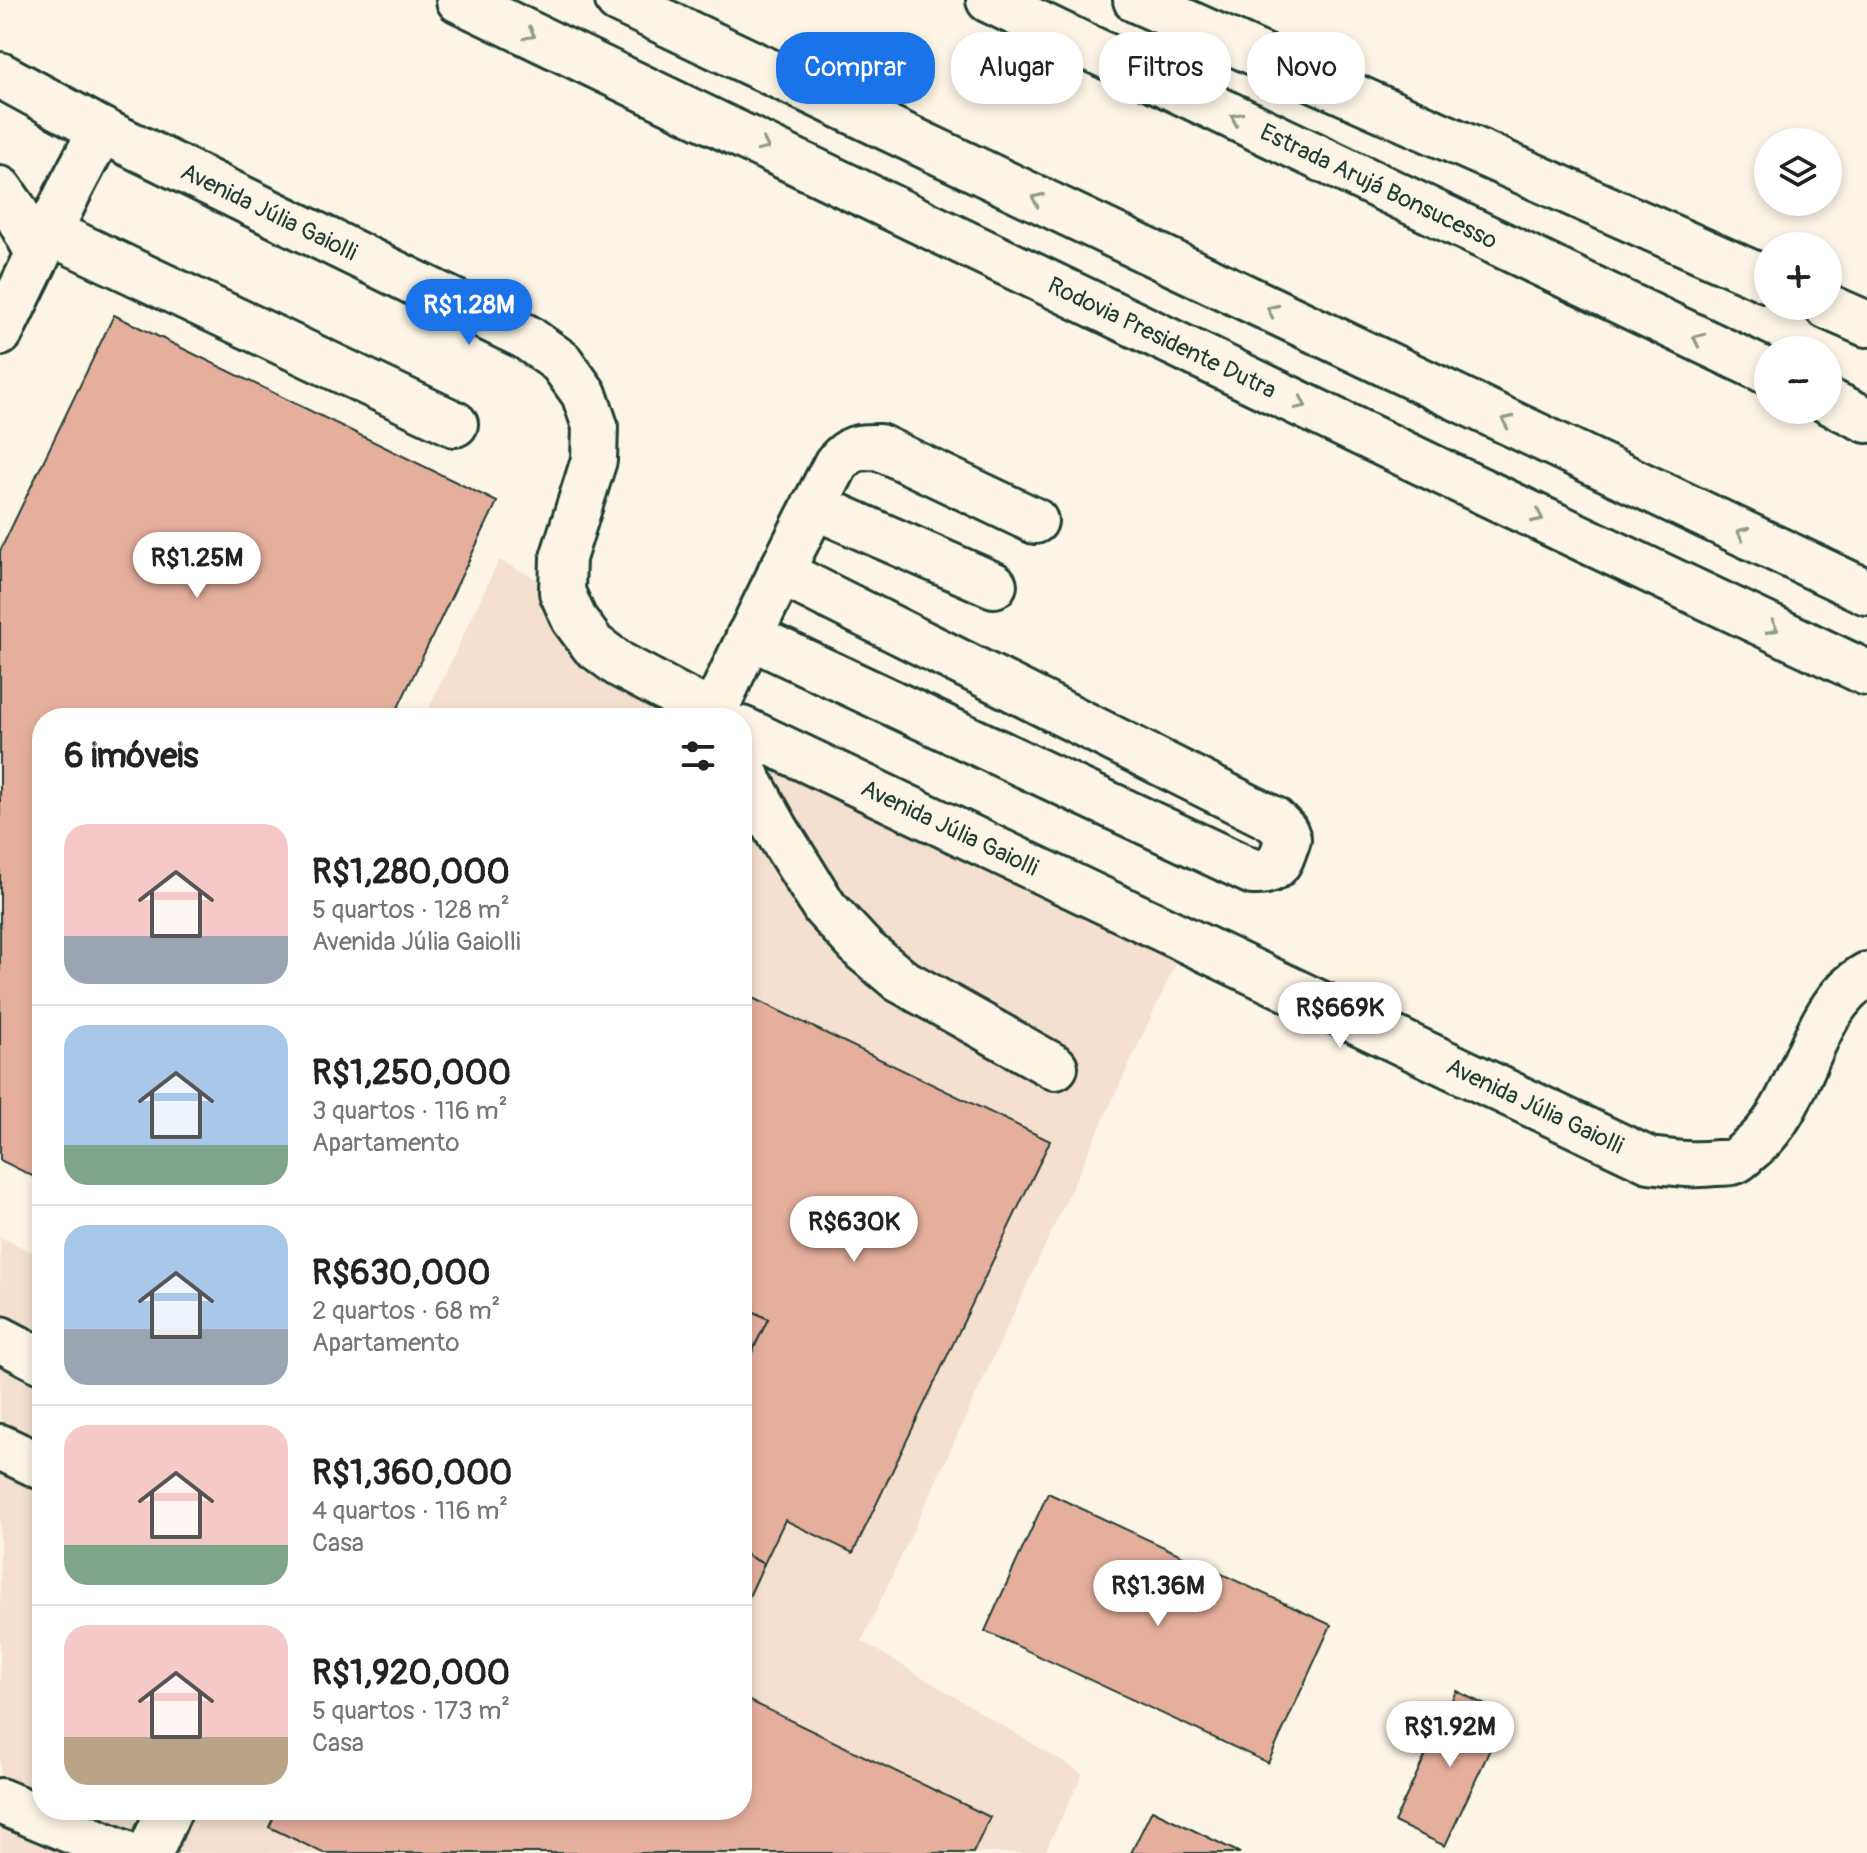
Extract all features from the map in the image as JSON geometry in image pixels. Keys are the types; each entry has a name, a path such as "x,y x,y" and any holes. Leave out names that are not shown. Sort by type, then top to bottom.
{"main road":[{"name":"Rodovia Presidente Dutra","path":"459,0 1867,673"},
{"path":"618,0 1867,592"},
{"name":"Estrada Arujá Bonsucesso","path":"989,0 1754,365"},
{"path":"1136,0 1754,274"},
{"name":"Avenida Júlia Gaiolli","path":"0,75 101,130 526,337 561,362 584,394 595,426 594,460 563,558 562,592 574,619 593,645 620,665 700,708"},
{"path":"0,333 30,251 101,130"},
{"path":"0,189 14,209 30,251 455,424"},
{"path":"1842,313 1867,324"},
{"path":"1842,408 1867,420"},
{"path":"726,708 749,636 836,464 847,451 879,447 1035,521"},
{"path":"814,506 994,585"},
{"path":"749,636 1253,872 1271,871 1278,866 1288,839 1273,819 780,572"},
{"name":"Avenida Júlia Gaiolli","path":"752,734 1649,1160 1694,1166 1735,1161 1763,1140 1784,1111 1820,1032 1837,1003 1858,980 1867,975"},
{"path":"752,786 825,908 864,950 900,980 1055,1067"},
{"path":"0,1339 32,1356"},
{"path":"0,1447 32,1462"},
{"path":"0,1801 32,1814"},
{"path":"45,1820 124,1853"},
{"path":"150,1853 165,1820"}],"shaded area":[{"path":"499,560 548,585 680,708 429,708"},
{"path":"752,747 1183,948 862,1641 1083,1774 1044,1853 0,1853 0,1237 32,1251 32,1820 752,1820"}],"building":[{"path":"114,315 497,502 398,708 32,708 32,1176 0,1160 0,551"},
{"path":"752,998 1050,1141 853,1553 785,1520 764,1564 752,1558 752,1352 768,1319 752,1311"},
{"path":"752,1311 768,1319 752,1352"},
{"path":"1048,1493 1331,1625 1268,1763 985,1631"},
{"path":"752,1558 764,1564 752,1590"},
{"path":"1456,1691 1506,1715 1445,1846 1394,1822"},
{"path":"752,1702 990,1817 973,1853 323,1853 269,1827 272,1820 752,1820"},
{"path":"1152,1810 1240,1853 1131,1853"}]}
